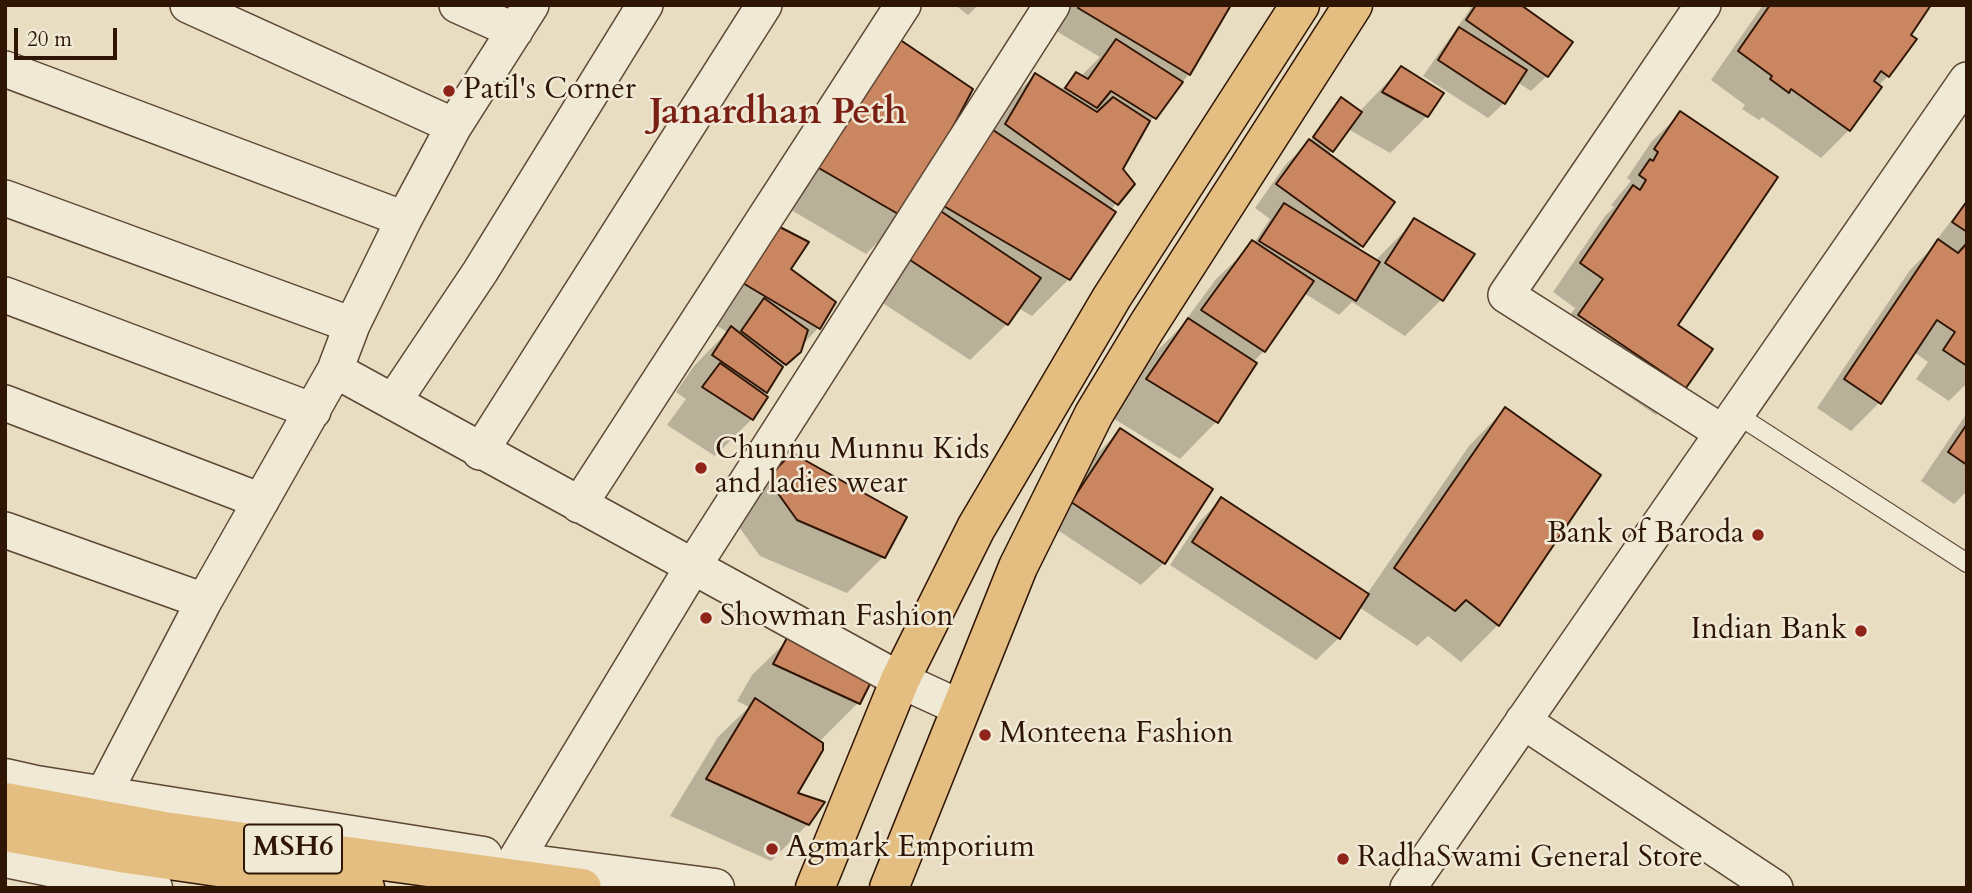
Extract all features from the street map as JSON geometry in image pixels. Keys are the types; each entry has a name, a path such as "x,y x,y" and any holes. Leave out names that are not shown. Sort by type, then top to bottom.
{"main road":[{"path":"815,888 900,680 976,528 1112,297 1300,5"},
{"path":"889,888 1018,567 1094,414 1353,5"},
{"name":"MSH6","path":"5,802 164,831 582,888"},
{"path":"5,832 127,855 365,888"}],"street":[{"path":"188,5 454,126"},
{"path":"103,795 204,601 335,370 352,324 454,126 523,18 457,5"},
{"path":"393,402 494,250 645,5"},
{"path":"480,452 764,5"},
{"path":"579,505 903,5"},
{"path":"515,861 692,568 1052,5"},
{"path":"1703,5 1506,295 1729,424"},
{"path":"1268,56 1304,82"},
{"path":"5,69 404,219"},
{"path":"1416,885 1523,721 1729,424 1961,101"},
{"path":"5,198 352,324"},
{"path":"5,295 313,411"},
{"path":"335,370 692,568 900,680 961,708"},
{"path":"5,403 261,501"},
{"path":"5,530 204,601"},
{"path":"1523,721 1774,888"},
{"path":"5,778 515,861 715,888"},
{"path":"5,858 153,888"}],"lane":[{"path":"1729,424 1967,563"}],"building":[{"path":"1079,5 1231,5 1190,75 1078,8"},
{"path":"1476,5 1521,5 1573,42 1548,77 1466,20"},
{"path":"1770,5 1931,5 1911,35 1917,39 1889,77 1881,71 1874,81 1882,87 1850,131 1791,89 1789,93 1770,79 1772,76 1738,51"},
{"path":"1459,27 1527,70 1505,104 1438,60"},
{"path":"890,33 973,89 905,218 817,167"},
{"path":"1116,39 1183,82 1156,119 1111,91 1097,108 1065,88 1076,72 1088,79"},
{"path":"1401,66 1444,93 1428,117 1382,92"},
{"path":"1035,73 1097,112 1113,97 1150,121 1123,169 1135,184 1118,205 1005,124"},
{"path":"1341,97 1362,112 1333,152 1313,137"},
{"path":"1680,111 1778,177 1678,325 1713,349 1686,388 1578,315 1603,279 1580,263 1633,185 1640,190 1646,180 1639,175 1650,159 1653,161 1658,152 1654,149"},
{"path":"993,130 1116,212 1070,280 942,205"},
{"path":"1309,139 1395,202 1363,247 1276,184"},
{"path":"1967,201 1967,232 1952,222"},
{"path":"1284,203 1380,262 1356,301 1259,241"},
{"path":"939,210 1041,278 1008,325 907,258"},
{"path":"1414,218 1475,254 1443,301 1385,263"},
{"path":"774,224 809,242 791,269 836,302 820,329 736,279"},
{"path":"1938,239 1958,253 1967,243 1967,366 1943,350 1955,332 1937,320 1881,404 1844,379"},
{"path":"1252,240 1314,281 1265,352 1201,310"},
{"path":"764,298 808,330 801,352 786,365 741,331"},
{"path":"1188,318 1257,363 1218,423 1146,379"},
{"path":"731,326 783,367 767,393 712,355"},
{"path":"720,363 768,397 753,420 702,387"},
{"path":"1505,407 1601,475 1499,626 1466,600 1455,611 1394,568"},
{"path":"1967,424 1967,465 1948,452"},
{"path":"1120,428 1213,489 1165,564 1071,502"},
{"path":"792,453 907,517 885,558 797,520 767,478"},
{"path":"1221,497 1369,594 1340,639 1192,542"},
{"path":"788,636 873,678 860,704 773,664"},
{"path":"755,698 823,743 823,750 798,793 825,802 809,825 706,779"}],"place":[{"name":"Patil's Corner","path":"449,91"},
{"name":"Chunnu Munnu Kids and ladies wear","path":"701,468"},
{"name":"Bank of Baroda","path":"1758,535"},
{"name":"Showman Fashion","path":"706,618"},
{"name":"Indian Bank","path":"1861,631"},
{"name":"Monteena Fashion","path":"985,735"},
{"name":"Agmark Emporium","path":"772,849"},
{"name":"RadhaSwami General Store","path":"1343,859"}],"district":[{"name":"Janardhan Peth","path":"778,114"}]}
